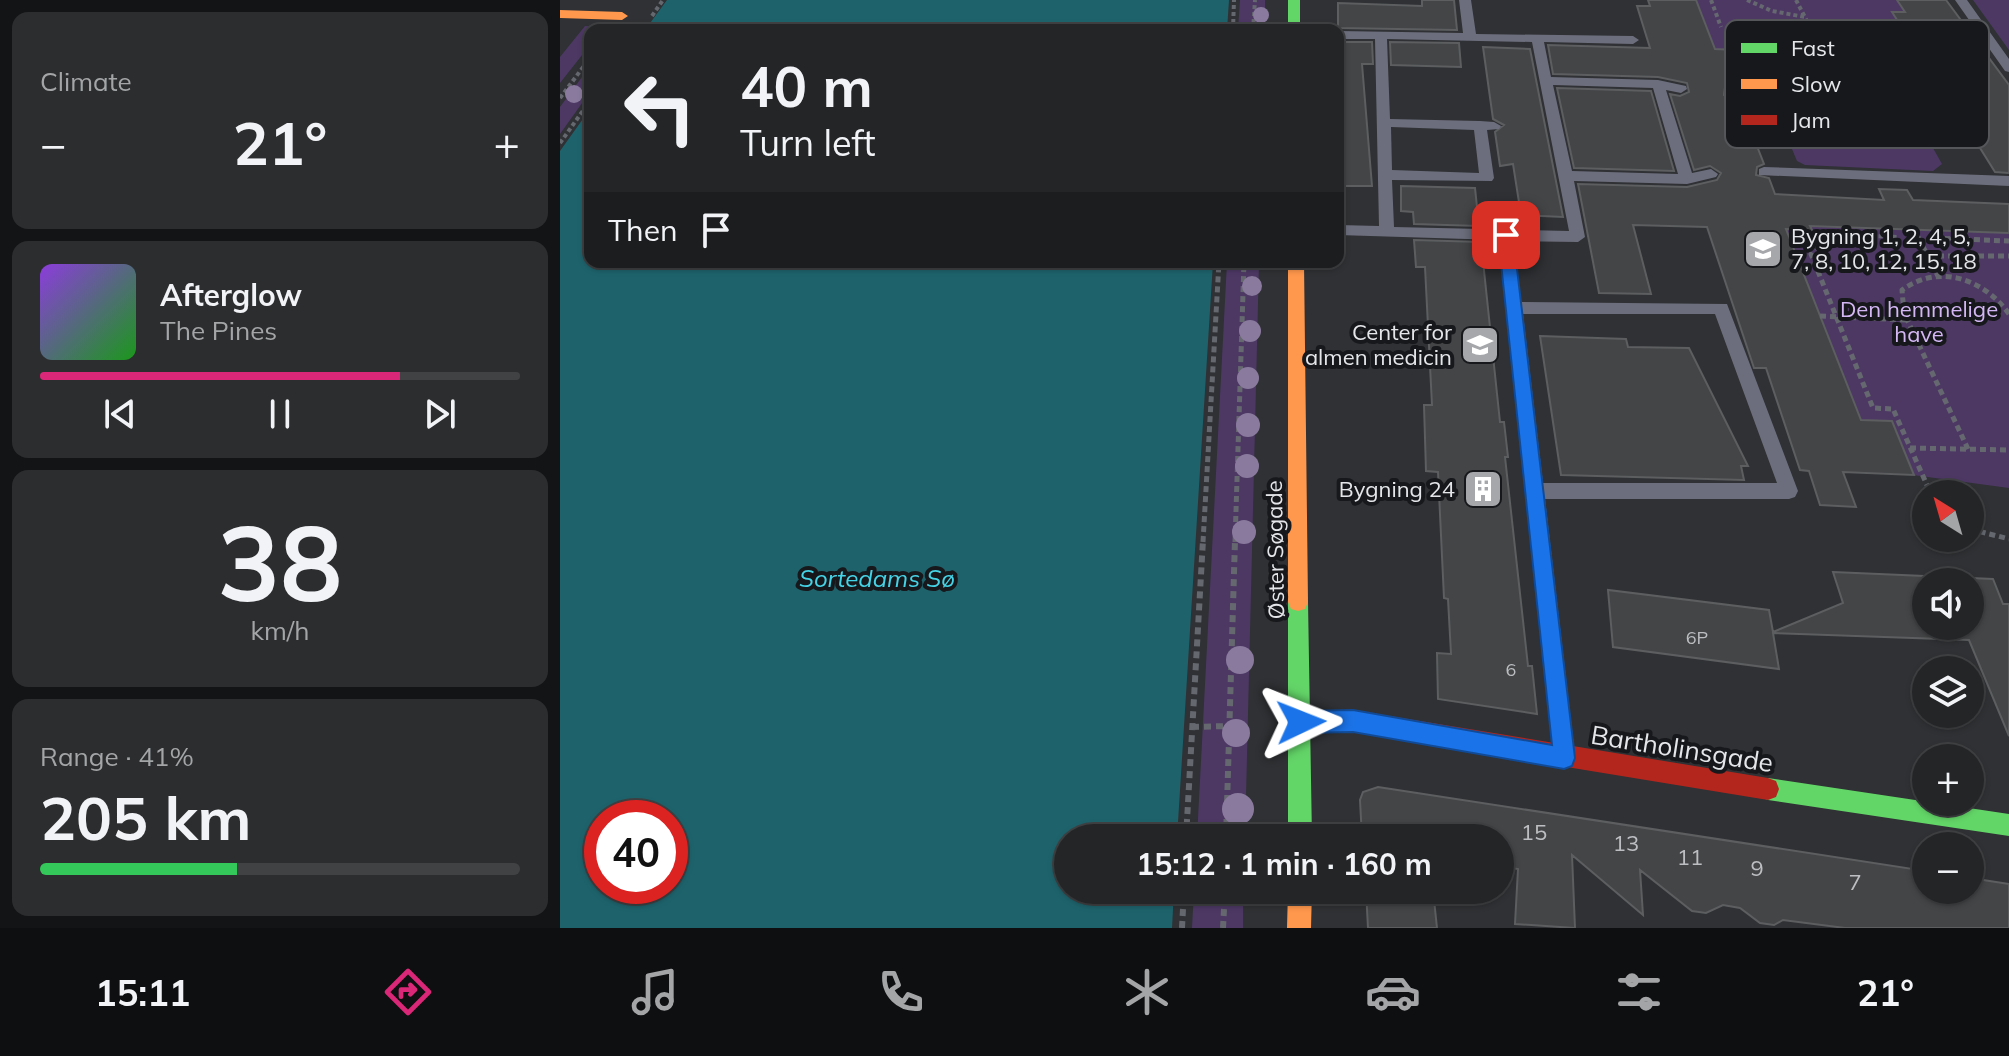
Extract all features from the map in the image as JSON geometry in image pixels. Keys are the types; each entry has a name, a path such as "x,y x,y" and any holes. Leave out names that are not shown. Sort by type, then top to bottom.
{"street":[{"path":"1294,0 1294,24"},
{"path":"560,14 622,16"},
{"name":"Øster Søgade","path":"1296,268 1300,824"},
{"name":"Bartholinsgade","path":"1301,722 1353,721 1564,758 2009,825"},
{"path":"1299,928 1300,904"}],"lane":[{"path":"1465,0 1470,37"},
{"path":"1961,0 1975,20"},
{"path":"1344,35 1633,40"},
{"path":"1381,35 1387,232"},
{"path":"1344,230 1578,237 1566,176 1549,127 1546,81 1537,38"},
{"path":"1989,40 2009,68"},
{"path":"1546,81 1658,84 1681,89"},
{"path":"1658,84 1687,179"},
{"path":"1383,123 1487,126 1487,178 1385,175"},
{"path":"1764,172 2009,181"},
{"path":"1566,176 1687,179 1711,174"},
{"path":"1506,235 1564,758"},
{"path":"1514,308 1721,308 1789,491 1534,491"}],"path":[{"path":"1233,24 1234,0"},
{"path":"1253,24 1255,0"},
{"path":"1711,0 1721,27"},
{"path":"1747,0 1772,11 1805,17"},
{"path":"1796,0 1807,20"},
{"path":"560,98 584,66"},
{"path":"560,143 584,109"},
{"path":"1914,230 1938,276"},
{"path":"1899,237 1843,237 1821,242 1814,248 1813,262 1873,408 1893,409 1925,480"},
{"path":"1934,238 2009,241"},
{"path":"1928,256 2009,256"},
{"path":"1187,824 1219,268"},
{"path":"1226,824 1244,268"},
{"path":"1968,449 1907,320 1900,301 1902,290 1922,277 1938,276 1976,285 1992,294 2009,314"},
{"path":"1820,316 1907,320"},
{"path":"1910,448 2009,450"},
{"path":"1984,533 2009,539"},
{"path":"1192,727 1229,726"},
{"path":"1182,928 1183,904"},
{"path":"1223,928 1224,904"}],"green space":[{"path":"1240,0 1265,0 1265,24 1238,24"},
{"path":"1696,0 1897,0 1905,12 1892,12 1897,20 1725,20 1725,50 1715,49"},
{"path":"1973,0 2009,0 2009,50 1989,20"},
{"path":"584,27 584,53 560,83 560,57"},
{"path":"584,74 584,100 560,134 560,107"},
{"path":"1792,148 1933,148 1942,164 1933,171 1805,165 1797,161"},
{"name":"Den hemmelige have","path":"1810,226 2009,233 2009,488 1984,485 1984,480 1913,475 1892,422 1861,420 1786,229 1811,230"},
{"path":"1227,268 1259,268 1245,824 1198,824"},
{"path":"1193,904 1243,904 1243,928 1192,928"}],"water":[{"path":"667,0 1229,0 1227,24 649,24"},
{"name":"Sortedams Sø","path":"584,117 584,268 1213,268 1178,824 1054,824 1054,904 1173,904 1172,928 560,928 560,151"}],"building":[{"path":"1422,0 1454,0 1457,30 1344,28 1344,24 1338,24 1338,3 1422,6"},
{"name":"Bygning 1, 2, 4, 5, 7, 8, 10, 12, 15, 18","path":"1648,0 1696,0 1715,49 1725,49 1725,148 1758,148 1764,164 1757,167 1756,175 1769,178 1775,194 1884,200 1879,189 1907,190 1913,200 2009,204 2009,233 1810,226 1812,230 1786,229 1861,420 1892,421 1914,475 1843,472 1856,507 1820,505 1809,471 1800,470 1766,368 1754,368 1707,227 1633,225 1651,294 1599,293 1578,184 1687,187 1717,180 1721,173 1710,166 1694,170 1670,94 1680,96 1689,92 1687,83 1658,77 1553,74 1548,45 1650,48 1637,6 1650,6"},
{"path":"1897,0 1946,0 1961,20 1897,20 1892,12 1905,12"},
{"path":"1344,42 1372,42 1373,64 1362,64 1372,186 1344,186"},
{"path":"1390,42 1459,43 1461,67 1391,65"},
{"path":"1483,47 1530,49 1563,217 1521,215 1513,164 1500,166 1495,132 1504,125 1493,119"},
{"path":"1989,58 2009,85 2009,173 1995,172 1980,148 1989,148"},
{"path":"1557,88 1651,91 1674,171 1574,168"},
{"path":"1401,186 1475,188 1479,226 1414,224 1413,212 1401,211"},
{"name":"Bygning 24","path":"1414,240 1481,242 1500,422 1504,422 1508,457 1505,457 1528,666 1532,666 1537,714 1438,699 1437,653 1451,654 1448,599 1444,598 1438,472 1426,471 1424,405 1432,405 1425,267 1416,267"},
{"path":"1540,336 1626,339 1628,347 1689,348 1748,466 1741,466 1744,480 1561,475"},
{"path":"1833,572 1912,575 1912,638 1773,633 1779,669 1613,647 1608,590 1769,610 1773,632 1843,603"},
{"path":"1984,579 1993,579 2003,604 2009,604 2009,736 1984,676 1984,656 1976,656 1969,640 1984,640"},
{"path":"1378,787 1912,869 1912,904 1984,904 1984,880 2009,884 2009,928 1845,928 1783,920 1774,925 1760,923 1740,908 1723,905 1706,913 1692,911 1640,870 1643,915 1572,855 1575,928 1515,924 1518,869 1514,868 1514,824 1361,824 1360,800 1363,792"},
{"path":"1367,904 1434,904 1437,928 1368,928"}],"traffic: fast":[{"path":"1294,0 1294,24"},
{"path":"1298,602 1300,824"},
{"path":"1768,789 2009,825"}],"traffic: slow":[{"path":"560,14 622,16"},
{"path":"1296,268 1298,602"},
{"path":"1299,928 1300,904"}],"traffic: jam":[{"path":"1301,722 1353,721 1768,789"}],"place":[{"name":"Bygning 1, 2, 4, 5, 7, 8, 10, 12, 15, 18","path":"1763,249"},
{"name":"Center for almen medicin","path":"1480,345"},
{"name":"Bygning 24","path":"1483,489"}],"route":[{"path":"1301,722 1353,721 1564,758 1506,235"}]}
